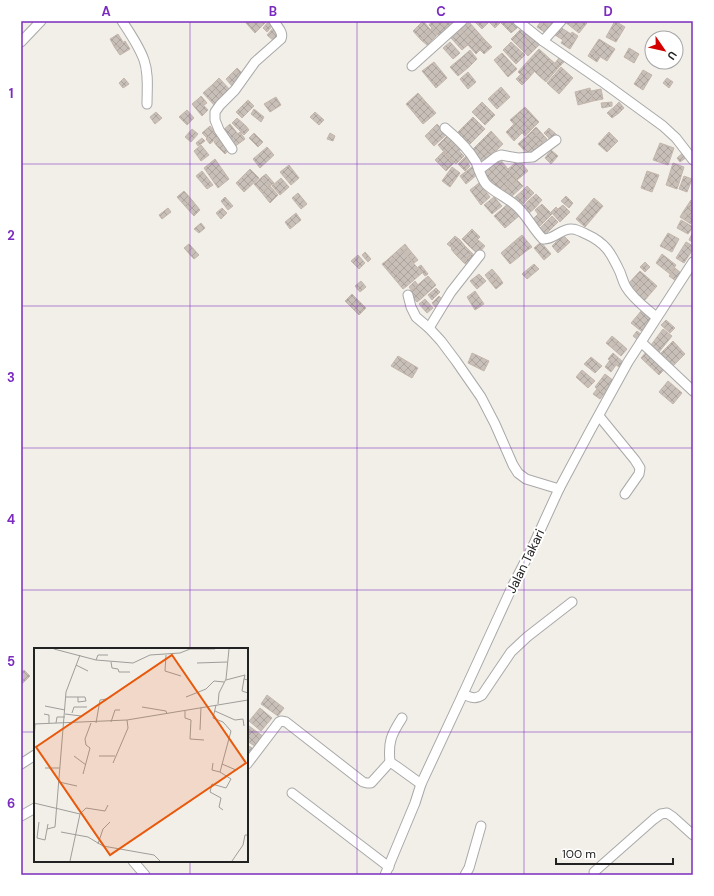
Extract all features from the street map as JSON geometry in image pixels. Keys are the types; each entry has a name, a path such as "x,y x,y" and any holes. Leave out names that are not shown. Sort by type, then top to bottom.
{"street":[{"path":"21,42 41,21"},
{"path":"122,21 134,40 144,61 147,84 147,104"},
{"path":"232,149 219,130 215,120 215,112 235,90 255,62 281,39 282,32 274,21"},
{"path":"412,66 462,21"},
{"path":"518,21 543,41 663,126 676,138 693,160"},
{"path":"543,41 561,21"},
{"path":"445,128 469,150 486,184 521,210 543,239 550,239 570,228 595,238 602,243 607,248 615,262 625,286 634,298 656,317"},
{"path":"479,170 501,155 518,158 533,157 556,140"},
{"path":"429,328 451,292 480,255"},
{"name":"Jalan Takari","path":"387,871 415,803 421,784 559,489 628,362 693,262"},
{"path":"408,296 416,318 429,328 441,341 481,397 513,465 518,472 526,479 559,489"},
{"path":"641,342 693,391"},
{"path":"598,416 640,468 639,474 625,494"},
{"path":"463,694 474,698 482,695 511,652 527,637 572,602"},
{"path":"390,762 390,739 402,718"},
{"path":"248,763 281,721 286,722 363,782 371,783 386,764 390,762"},
{"path":"21,764 34,756"},
{"path":"390,762 421,784"},
{"path":"292,793 387,871"},
{"path":"21,816 34,809"},
{"path":"594,872 661,814 667,813 693,835"},
{"path":"465,875 469,868 481,826"},
{"path":"134,862 145,875"}],"building":[{"path":"247,21 267,21 255,33 246,23"},
{"path":"269,21 274,24 267,32 263,28"},
{"path":"423,21 431,30 421,40 413,31"},
{"path":"432,21 439,21 447,29 440,36 429,25"},
{"path":"439,21 454,21 447,29"},
{"path":"474,21 488,21 489,22 482,29"},
{"path":"502,21 495,28 489,22"},
{"path":"503,21 512,21 518,27 511,33 501,23"},
{"path":"541,21 551,28 547,34 537,27"},
{"path":"542,21 557,21 551,28"},
{"path":"584,21 587,23 579,33 565,22"},
{"path":"615,21 625,27 616,42 606,37"},
{"path":"469,22 484,39 476,46 461,29"},
{"path":"274,27 281,34 274,41 267,35"},
{"path":"560,27 571,34 572,32 578,36 570,49 561,43 563,40 555,35"},
{"path":"432,28 438,34 427,45 421,40"},
{"path":"461,29 472,41 462,50 451,38"},
{"path":"521,29 530,38 520,48 511,39"},
{"path":"118,34 123,42 115,48 110,39"},
{"path":"532,36 540,44 528,56 520,48"},
{"path":"484,39 492,47 484,54 476,46"},
{"path":"599,39 615,49 607,61 591,51"},
{"path":"125,41 130,49 120,55 115,48"},
{"path":"472,41 480,50 476,54 468,45"},
{"path":"450,42 460,53 453,59 443,48"},
{"path":"511,42 525,55 516,64 503,50"},
{"path":"629,48 639,54 634,63 624,57"},
{"path":"539,49 550,59 537,74 526,63"},
{"path":"470,50 477,59 469,67 461,58"},
{"path":"591,51 600,57 597,62 588,56"},
{"path":"502,53 517,69 508,77 494,60"},
{"path":"461,58 469,67 458,76 450,67"},
{"path":"559,58 564,62 559,67 555,63"},
{"path":"550,59 559,67 546,82 537,74"},
{"path":"434,62 443,73 432,83 422,71"},
{"path":"526,63 534,72 527,80 518,72"},
{"path":"561,67 573,78 559,94 547,83"},
{"path":"237,68 244,75 232,86 226,79"},
{"path":"643,70 652,75 643,90 634,84"},
{"path":"468,72 476,82 468,89 460,79"},
{"path":"443,73 447,78 436,88 432,83"},
{"path":"521,74 527,80 522,85 516,79"},
{"path":"124,78 129,84 123,88 119,83"},
{"path":"219,78 231,91 223,98 212,85"},
{"path":"667,78 673,82 669,88 663,83"},
{"path":"212,85 223,98 215,106 203,93"},
{"path":"501,87 510,97 497,109 488,99"},
{"path":"590,88 593,101 578,105 575,92"},
{"path":"601,89 603,99 593,101 591,91"},
{"path":"418,93 425,101 413,112 406,104"},
{"path":"201,96 207,103 204,105 198,99"},
{"path":"276,97 281,105 270,112 264,104"},
{"path":"198,99 208,110 202,116 192,104"},
{"path":"248,100 254,106 242,118 236,112"},
{"path":"425,101 436,113 423,124 413,112"},
{"path":"482,102 495,115 485,125 472,112"},
{"path":"612,102 612,106 602,108 601,103"},
{"path":"619,102 624,108 619,113 614,107"},
{"path":"525,107 539,122 531,130 517,114"},
{"path":"614,107 619,113 612,118 607,113"},
{"path":"254,109 264,117 261,122 251,114"},
{"path":"187,110 194,118 187,125 179,117"},
{"path":"156,112 162,118 155,124 150,117"},
{"path":"315,112 324,120 319,125 310,117"},
{"path":"517,114 531,130 525,136 510,120"},
{"path":"473,117 485,129 470,144 458,132"},
{"path":"237,118 246,126 241,132 232,123"},
{"path":"230,124 238,134 229,141 222,131"},
{"path":"437,124 447,134 434,146 425,136"},
{"path":"514,124 522,133 514,141 506,132"},
{"path":"210,126 214,131 207,138 202,133"},
{"path":"246,126 249,130 244,135 241,132"},
{"path":"536,127 547,139 543,142 532,131"},
{"path":"549,128 557,135 552,141 544,133"},
{"path":"192,129 198,134 191,142 185,137"},
{"path":"214,131 219,136 210,144 206,139"},
{"path":"491,131 503,144 492,155 480,142"},
{"path":"532,131 536,135 522,148 518,144"},
{"path":"240,132 245,139 234,147 229,141"},
{"path":"609,132 618,141 607,152 598,144"},
{"path":"254,133 263,142 258,147 249,138"},
{"path":"330,133 335,136 333,141 327,139"},
{"path":"449,134 456,141 444,152 438,145"},
{"path":"536,135 543,142 529,156 522,148"},
{"path":"219,137 223,141 217,146 214,142"},
{"path":"202,138 205,141 198,146 196,143"},
{"path":"223,141 230,149 225,154 217,146"},
{"path":"456,141 463,148 459,151 464,156 456,164 444,152"},
{"path":"480,142 492,155 484,163 472,150"},
{"path":"660,143 674,148 668,165 653,160"},
{"path":"201,145 209,155 201,161 194,151"},
{"path":"267,147 274,155 260,168 253,159"},
{"path":"551,150 558,156 551,164 545,158"},
{"path":"443,152 454,163 446,171 435,160"},
{"path":"684,152 687,157 680,162 677,158"},
{"path":"468,154 473,159 468,164 463,159"},
{"path":"215,159 229,179 218,188 204,168"},
{"path":"463,159 470,166 465,171 458,164"},
{"path":"500,159 511,173 495,187 484,173"},
{"path":"519,160 528,171 517,180 508,169"},
{"path":"673,163 684,167 679,183 668,179"},
{"path":"289,165 299,178 291,185 280,172"},
{"path":"473,166 478,174 466,184 460,176"},
{"path":"452,167 460,173 450,187 442,181"},
{"path":"250,169 259,178 244,192 236,183"},
{"path":"202,171 213,185 207,189 196,176"},
{"path":"647,171 659,175 652,192 641,188"},
{"path":"511,173 517,180 510,186 504,178"},
{"path":"266,174 274,183 270,186 262,177"},
{"path":"684,176 692,179 687,192 679,189"},
{"path":"262,177 270,186 262,193 254,184"},
{"path":"281,178 289,187 280,195 272,186"},
{"path":"504,178 510,186 501,194 495,187"},
{"path":"668,179 679,183 677,189 666,185"},
{"path":"517,180 523,186 510,198 504,191"},
{"path":"479,183 490,197 481,205 470,190"},
{"path":"270,186 278,195 270,203 262,193"},
{"path":"527,186 534,193 529,198 522,191"},
{"path":"184,191 192,200 185,206 177,197"},
{"path":"522,191 529,198 521,206 513,199"},
{"path":"298,193 307,204 301,209 292,198"},
{"path":"536,194 542,200 535,208 528,201"},
{"path":"566,196 573,203 569,208 561,201"},
{"path":"225,197 233,206 228,210 221,201"},
{"path":"494,197 502,206 492,214 484,205"},
{"path":"594,198 603,206 585,227 576,219"},
{"path":"192,200 200,210 194,216 185,206"},
{"path":"691,200 693,201 693,210 687,206"},
{"path":"528,201 535,208 528,214 522,208"},
{"path":"509,203 520,215 505,228 494,216"},
{"path":"542,204 545,207 538,214 535,210"},
{"path":"563,205 570,212 565,217 558,209"},
{"path":"687,206 693,210 693,218 683,212"},
{"path":"545,207 552,214 540,226 533,219"},
{"path":"556,207 565,217 560,222 551,212"},
{"path":"168,208 171,212 162,219 159,215"},
{"path":"222,208 227,213 221,219 216,213"},
{"path":"683,212 693,218 691,224 680,217"},
{"path":"296,213 301,220 290,229 285,222"},
{"path":"552,216 558,222 544,236 538,230"},
{"path":"681,220 693,227 688,234 677,228"},
{"path":"201,223 205,228 199,233 194,229"},
{"path":"472,229 480,237 470,247 462,239"},
{"path":"693,232 693,242 689,240"},
{"path":"668,233 679,239 672,252 660,246"},
{"path":"522,235 532,247 525,252 516,240"},
{"path":"563,235 570,242 558,253 552,246"},
{"path":"455,236 460,240 452,248 447,244"},
{"path":"477,239 485,246 478,254 470,247"},
{"path":"460,240 465,246 456,255 451,249"},
{"path":"516,240 525,252 510,264 501,253"},
{"path":"541,242 551,254 544,260 534,248"},
{"path":"686,242 693,246 693,249 684,263 676,258"},
{"path":"189,244 199,255 194,259 184,248"},
{"path":"405,244 408,248 388,264 386,261"},
{"path":"465,246 472,253 463,262 456,255"},
{"path":"408,248 418,260 414,263 404,251"},
{"path":"403,251 422,273 407,286 388,264"},
{"path":"365,252 371,259 368,262 362,255"},
{"path":"472,253 476,257 468,266 463,262"},
{"path":"662,254 676,265 670,274 656,263"},
{"path":"358,255 365,263 359,269 351,261"},
{"path":"386,261 407,286 403,289 382,264"},
{"path":"645,262 650,267 645,272 640,267"},
{"path":"534,264 539,269 527,279 522,274"},
{"path":"421,265 428,274 425,276 418,267"},
{"path":"675,268 682,274 676,281 669,276"},
{"path":"492,269 499,277 491,283 485,275"},
{"path":"640,271 647,277 634,291 627,285"},
{"path":"479,274 486,281 477,289 470,281"},
{"path":"428,276 436,285 422,298 413,289"},
{"path":"499,277 503,283 496,289 491,283"},
{"path":"647,277 657,286 644,301 634,292"},
{"path":"361,281 366,287 360,292 355,286"},
{"path":"415,281 418,285 412,291 409,287"},
{"path":"436,288 440,292 432,300 428,295"},
{"path":"413,289 422,298 417,302 409,293"},
{"path":"475,291 484,304 475,310 467,297"},
{"path":"352,294 358,300 351,307 345,301"},
{"path":"439,296 444,301 436,308 432,303"},
{"path":"425,299 433,308 427,313 419,304"},
{"path":"358,300 366,308 359,315 351,307"},
{"path":"642,310 652,319 641,331 631,323"},
{"path":"666,320 675,328 670,333 661,325"},
{"path":"663,329 672,336 659,352 651,345"},
{"path":"637,331 642,335 638,340 633,336"},
{"path":"612,336 618,341 612,348 606,343"},
{"path":"618,341 627,349 621,356 612,348"},
{"path":"673,341 685,354 673,366 661,353"},
{"path":"647,351 666,368 659,375 641,358"},
{"path":"472,353 489,361 484,371 468,363"},
{"path":"613,353 623,362 619,367 608,359"},
{"path":"398,356 418,368 412,378 391,366"},
{"path":"591,357 602,366 595,373 584,364"},
{"path":"610,360 616,365 611,372 605,367"},
{"path":"582,370 595,381 588,388 576,377"},
{"path":"605,374 614,381 604,394 595,387"},
{"path":"668,381 682,393 673,404 659,392"},
{"path":"597,389 604,394 600,399 593,394"},
{"path":"24,670 30,676 22,684 21,673"},
{"path":"267,695 284,708 278,716 261,704"},
{"path":"260,708 272,718 261,731 249,721"},
{"path":"249,726 264,737 256,747 248,742"},
{"path":"248,746 254,749 248,758"}]}
